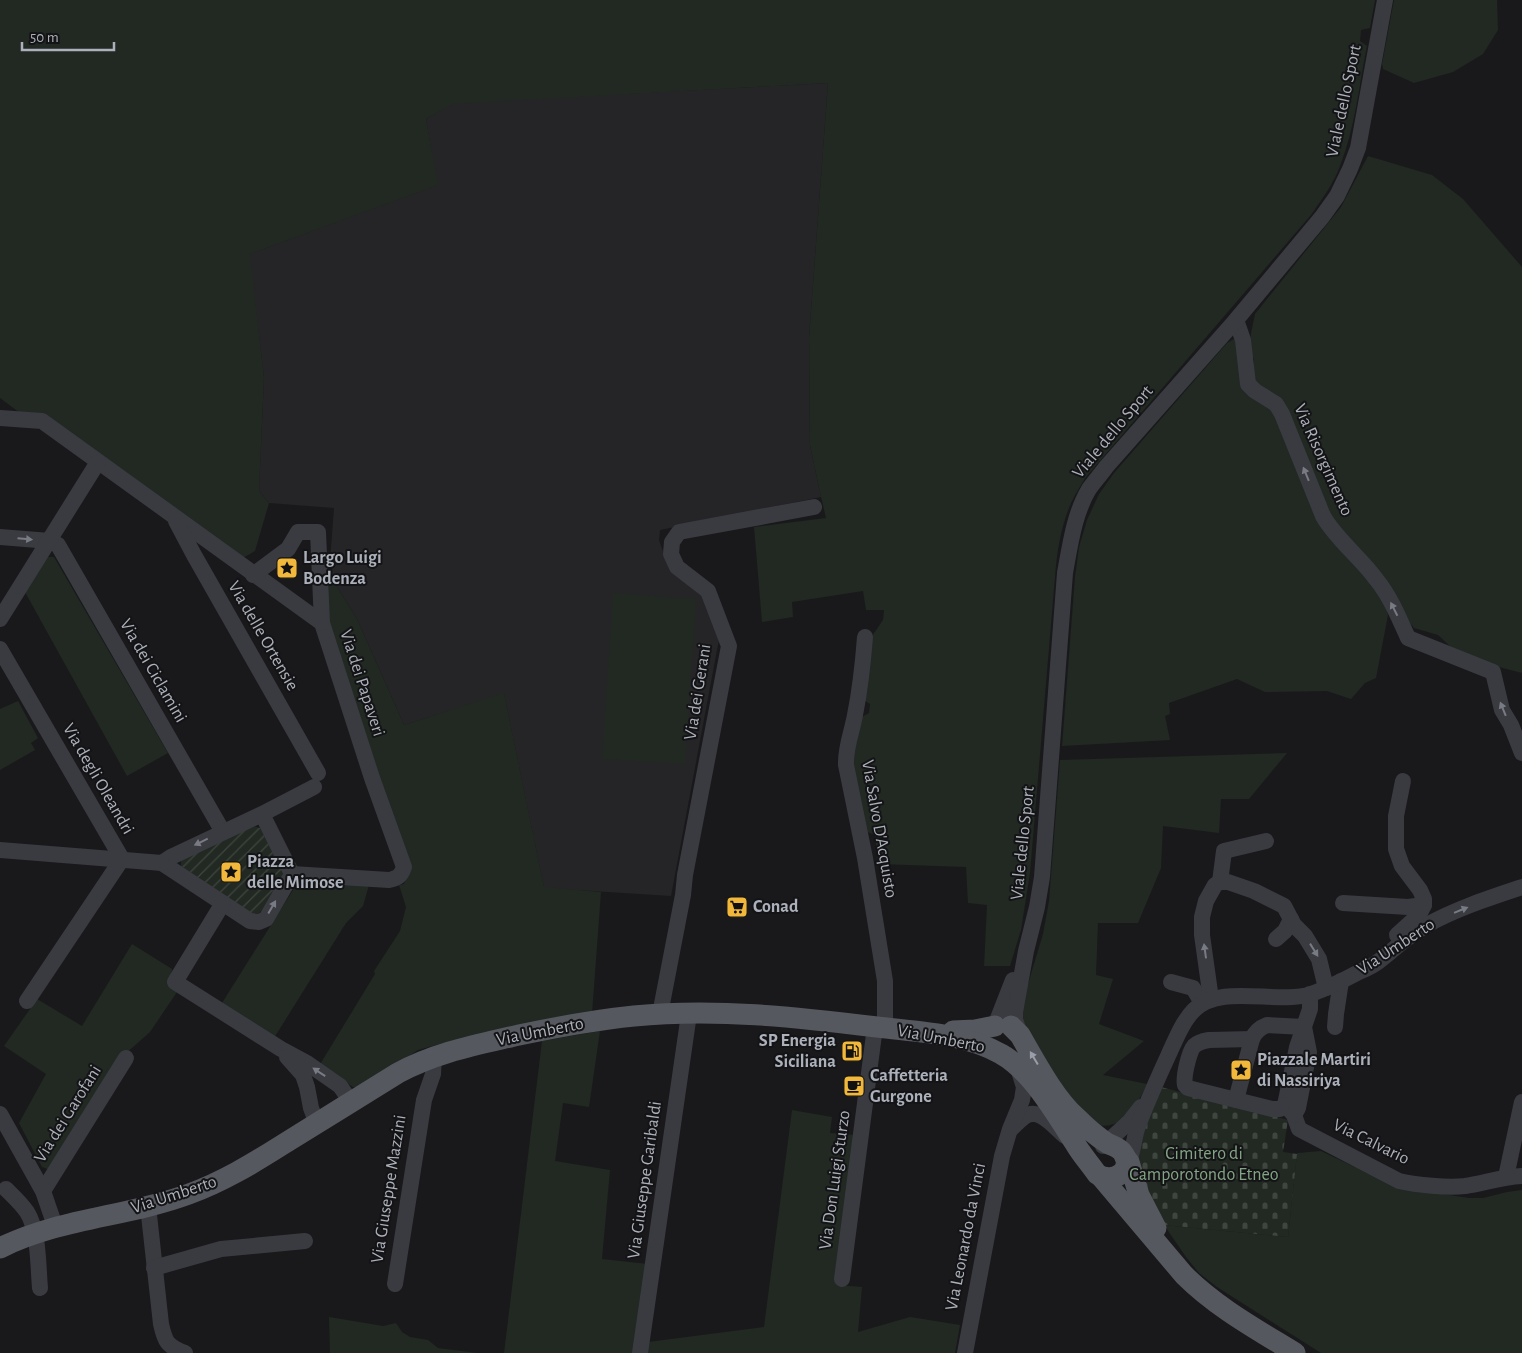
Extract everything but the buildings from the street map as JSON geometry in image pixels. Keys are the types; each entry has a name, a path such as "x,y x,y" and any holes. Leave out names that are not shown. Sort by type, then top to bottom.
{"main road":[{"name":"Via Umberto","path":"0,1248 34,1233 56,1226 148,1206 188,1195 228,1177 426,1059 460,1048 545,1030 660,1014 689,1014 780,1016 928,1032 974,1030 1007,1039"},
{"path":"1007,1039 1077,1147 1097,1173 1195,1286 1213,1301 1295,1353"},
{"path":"1007,1039 1064,1106 1113,1150 1175,1263"},
{"path":"1097,1150 1113,1150 1120,1175 1108,1179 1097,1173 1092,1162 1093,1155 1097,1150"}],"street":[{"name":"Viale dello Sport","path":"1007,1039 1042,877 1065,573 1077,516 1088,490 1106,467 1236,320 1322,217 1337,196 1358,148 1385,0"},
{"name":"Via Risorgimento","path":"1236,320 1243,340 1248,384 1255,391 1276,404 1282,414 1323,516 1330,528 1376,579 1408,638 1493,672 1502,710 1511,725 1522,754"},
{"name":"Via dei Papaveri","path":"0,418 42,421 175,519 322,623 372,778 404,866 402,874 397,878 389,880 298,874"},
{"path":"0,619 98,462"},
{"name":"Via dei Gerani","path":"660,1014 683,895 686,866 729,646 708,591 677,567 671,554 672,542 679,532 814,507"},
{"name":"Via delle Ortensie","path":"158,863 221,828 266,812 316,780 175,519"},
{"path":"254,575 288,548 298,532 318,532 322,623"},
{"path":"0,536 50,541"},
{"name":"Via dei Ciclamini","path":"50,541 58,545 221,828"},
{"path":"194,555 208,542"},
{"name":"Via Salvo D'Acquisto","path":"865,637 855,714 845,758 865,858 885,981 880,1028"},
{"name":"Via degli Oleandri","path":"0,648 122,859 27,1001"},
{"path":"1389,953 1397,935 1419,916 1424,905 1424,899 1420,890 1402,866 1396,849 1396,816 1403,781"},
{"path":"0,850 158,863 220,907 250,921 259,922 266,919 298,874 266,812"},
{"path":"1220,882 1224,851 1266,841"},
{"path":"1207,1001 1202,918 1206,901 1215,885 1220,882 1228,882 1254,891 1284,906 1294,925 1305,936 1334,985 1335,1026"},
{"name":"Via Umberto","path":"1207,1001 1236,996 1289,997 1310,994 1334,985 1378,962 1427,925 1522,887"},
{"path":"1344,903 1408,907 1424,905"},
{"path":"220,907 175,982 280,1050 307,1064 340,1086 351,1102"},
{"path":"1276,939 1284,931 1291,918"},
{"path":"1170,982 1193,988 1207,1001"},
{"path":"1252,1039 1202,1041 1192,1049 1184,1081 1188,1088 1272,1109 1280,1109 1292,1114 1297,1047 1310,1009 1310,994"},
{"path":"1113,1150 1136,1131 1148,1100 1186,1020 1194,1010 1207,1001"},
{"name":"Via Giuseppe Garibaldi","path":"640,1353 689,1014"},
{"path":"1236,1100 1255,1033 1261,1027 1267,1025 1304,1027"},
{"name":"Via Don Luigi Sturzo","path":"842,1279 880,1028"},
{"name":"Via Leonardo da Vinci","path":"965,1353 1002,1156 1010,1129 1022,1100 1024,1087 1007,1039"},
{"path":"280,1050 303,1075 317,1124"},
{"name":"Via dei Garofani","path":"45,1194 126,1058"},
{"name":"Via Giuseppe Mazzini","path":"394,1284 424,1100 421,1076 426,1059"},
{"path":"1113,1150 1130,1121 1148,1100"},
{"path":"1514,1177 1522,1102"},
{"path":"0,1114 45,1194 56,1226"},
{"path":"1010,1129 1026,1115 1035,1114 1042,1116 1077,1147"},
{"name":"Via Calvario","path":"1292,1114 1299,1129 1399,1181 1416,1184 1464,1186 1514,1177"},
{"path":"3,1188 45,1194"},
{"path":"3,1188 21,1204 28,1214 34,1233 40,1288"},
{"path":"148,1206 160,1324 164,1339 172,1348 185,1353"},
{"path":"154,1268 221,1249 306,1241"}],"shaded area":[{"path":"828,83 809,338 810,445 821,497 660,530 659,540 665,557 702,593 720,634 671,896 544,888 504,694 404,725 357,619 329,574 334,508 269,503 259,491 264,378 249,254 437,185 426,119 453,103"}],"green space":[{"path":"0,0 1375,0 1370,28 1361,30 1360,41 1367,46 1353,122 1345,152 1331,185 1311,215 1086,477 1068,510 1060,538 1056,567 1030,873 1021,930 1010,966 984,966 987,905 968,903 966,867 878,864 875,835 863,830 850,760 860,718 869,713 870,704 862,699 872,636 883,620 884,610 866,610 863,591 792,602 793,617 762,622 754,527 826,518 810,445 809,338 828,83 453,104 426,119 438,185 250,254 264,378 259,491 269,503 255,551 243,558 20,413 0,398"},
{"path":"1394,0 1497,0 1498,30 1483,54 1453,72 1414,83 1383,69 1382,64"},
{"path":"1368,156 1432,175 1463,199 1522,267 1522,673 1499,667 1453,649 1438,635 1414,628 1329,520 1283,404 1254,382 1254,359 1250,351 1255,314 1341,207"},
{"path":"1234,339 1238,343 1240,363 1274,410 1324,527 1385,601 1388,615 1376,678 1365,683 1351,699 1327,691 1265,692 1237,679 1169,703 1170,714 1165,716 1170,740 1062,746 1075,577 1079,547 1087,520 1099,494 1114,473 1227,343"},
{"path":"48,557 54,557 168,753 127,776 25,592"},
{"path":"329,574 357,619 404,725 504,693 544,887 601,892 592,1014 418,1050 363,1087 353,1087 319,1066 375,974 374,971 400,931 406,907 399,885 404,884 408,872 326,623"},
{"path":"613,593 696,599 685,764 602,759"},
{"path":"18,701 38,738 31,743 35,750 0,770 0,709"},
{"path":"1287,753 1249,799 1221,799 1219,833 1163,826 1161,868 1138,923 1098,923 1096,975 1113,979 1099,1024 1144,1041 1103,1075 1147,1084 1131,1111 1116,1123 1107,1126 1085,1121 1026,1031 1021,1007 1043,934 1049,901 1060,760"},
{"path":"253,826 260,828 283,871 282,877 262,910 259,913 253,914 181,866 181,861"},
{"path":"298,882 369,885 363,906 346,923 274,1038 222,1003"},
{"path":"132,944 172,969 171,979 177,992 150,1032 124,1055 50,1170 42,1167 19,1123 46,1074 4,1046 37,999 82,1026"},
{"path":"600,1031 589,1107 563,1103 555,1161 610,1170 602,1259 648,1264 636,1353 504,1353 542,1041"},
{"name":"Cimitero di Camporotondo Etneo","path":"1161,1087 1288,1120 1283,1152 1297,1154 1288,1237 1164,1225 1136,1164 1140,1136"},
{"path":"792,1110 832,1117 830,1133 855,1135 837,1285 862,1287 858,1332 910,1317 960,1325 955,1353 646,1353 648,1342 764,1327"},
{"path":"1321,1151 1397,1187 1469,1198 1483,1198 1522,1190 1522,1353 1321,1353 1217,1287 1199,1273 1164,1225 1288,1237 1297,1153"},
{"path":"329,1317 383,1326 396,1323 402,1332 410,1337 428,1340 438,1348 477,1353 330,1353"}],"place":[{"name":"Largo Luigi Bodenza","path":"287,568"},
{"name":"Piazza delle Mimose","path":"231,872"},
{"name":"Conad","path":"737,907"},
{"name":"SP Energia Siciliana","path":"852,1051"},
{"name":"Piazzale Martiri di Nassiriya","path":"1241,1070"},
{"name":"Caffetteria Gurgone","path":"854,1086"}]}
